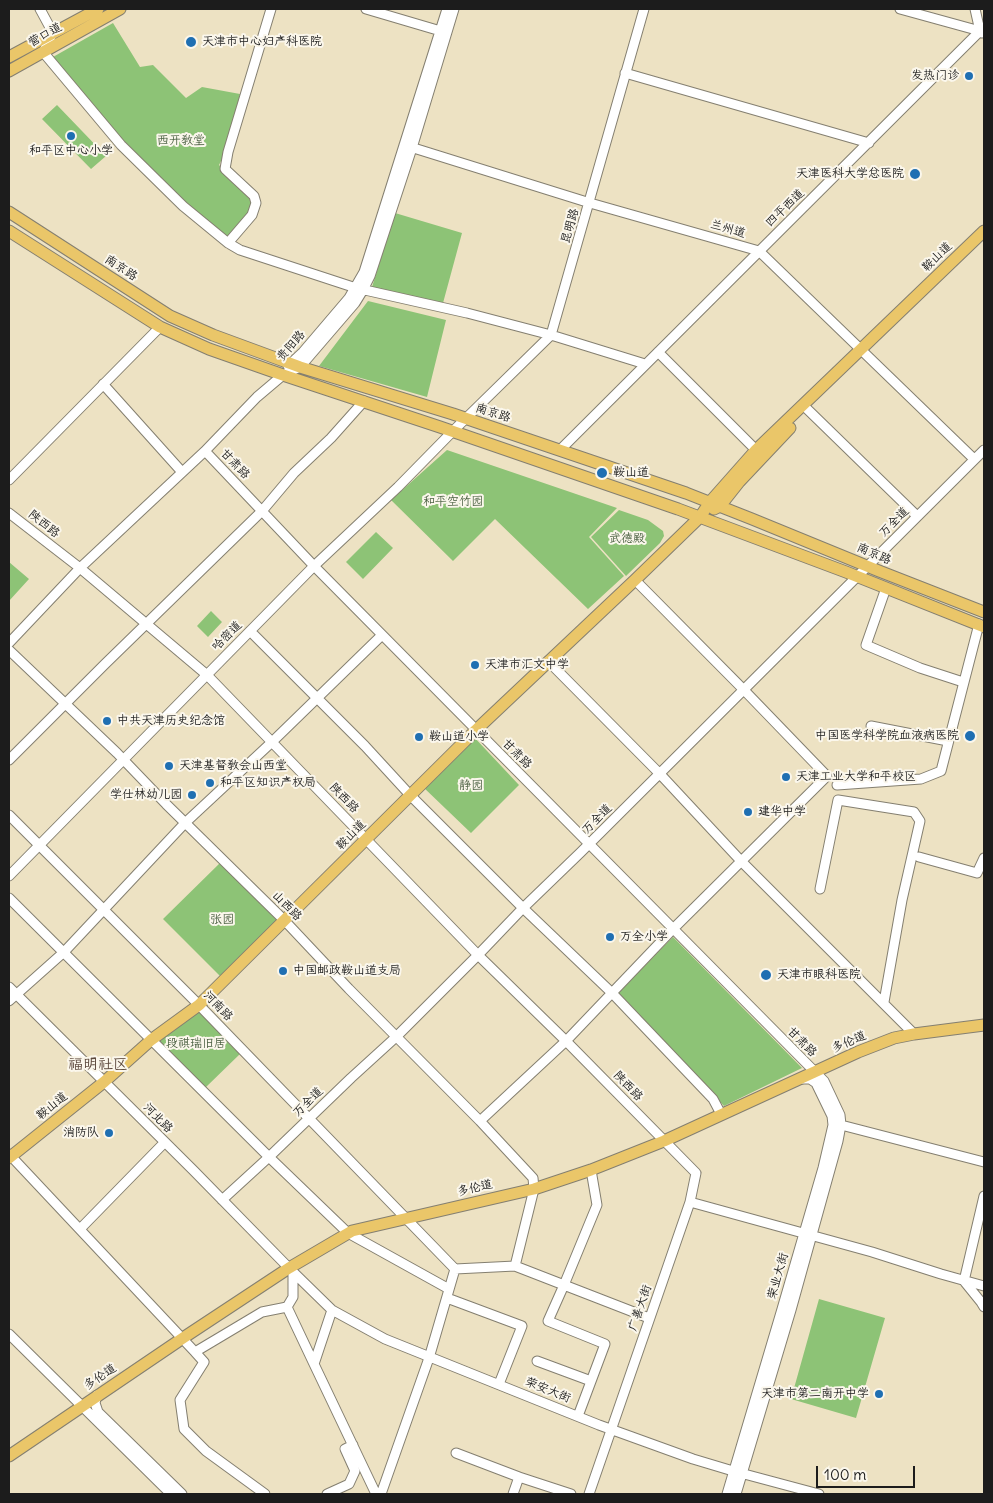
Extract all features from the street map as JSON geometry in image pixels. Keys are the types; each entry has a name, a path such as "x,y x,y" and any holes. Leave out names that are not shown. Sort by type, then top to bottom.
{"main road":[{"name":"营口道","path":"9,57 98,9"},
{"name":"营口道","path":"9,71 120,9"},
{"name":"南京路","path":"9,212 170,316 213,335 295,365 467,418 680,491 752,518 984,612"},
{"path":"9,231 160,327 210,349 678,509 981,626"},
{"name":"鞍山道","path":"713,503 724,486 756,450 805,407 984,231"},
{"name":"鞍山道","path":"862,351 984,238"},
{"name":"鞍山道","path":"10,1156 104,1082 151,1040 199,1005 476,730 635,580 713,503 739,482 805,407"},
{"path":"739,482 735,495 736,503 740,510 752,518"},
{"path":"680,491 701,495 724,486"},
{"path":"678,509 694,510 713,503"},
{"name":"多伦道","path":"9,1456 182,1338 291,1271 348,1233 534,1188 591,1170 664,1141 858,1052 894,1038 984,1025"}],"street":[{"path":"40,9 53,33 43,52 121,145 183,206 228,243 240,250 360,289 467,313 551,335 646,364"},
{"path":"228,243 252,215 256,203 254,196 225,169 228,152 271,9"},
{"path":"366,9 444,32"},
{"name":"贵阳路","path":"444,32 447,9"},
{"name":"贵阳路","path":"9,643 80,568 204,451 257,397 295,365 355,303 360,289 370,276 444,32 454,9"},
{"name":"昆明路","path":"467,418 551,335 644,9"},
{"path":"900,9 983,31"},
{"path":"975,9 983,31"},
{"name":"四平西道","path":"561,449 983,31"},
{"path":"625,73 869,143"},
{"name":"兰州道","path":"408,147 590,203 759,251 974,459"},
{"path":"9,480 160,327"},
{"path":"658,352 756,450"},
{"path":"103,384 182,472"},
{"path":"9,760 262,511 294,473 331,438 364,401"},
{"path":"805,407 918,516"},
{"name":"哈密道","path":"9,876 314,566 398,487 467,418"},
{"name":"万全道","path":"222,1200 270,1157 350,1078 396,1037 523,908 984,450"},
{"name":"甘肃路","path":"204,451 314,566 815,1072"},
{"name":"陕西路","path":"9,513 80,568 207,675 478,955 664,1141"},
{"path":"480,1121 566,1041 673,929 828,776 635,580"},
{"path":"886,588 866,645 920,668 963,682"},
{"path":"837,785 920,779 941,771 963,682 981,626"},
{"path":"250,631 365,746 410,795 523,908 612,993 712,1099 721,1114"},
{"path":"12,998 64,952 185,824 382,635"},
{"name":"山西路","path":"9,650 66,703 185,824 284,920 480,1121 533,1178 534,1188"},
{"path":"548,661 660,774 741,861 914,1034"},
{"path":"871,726 948,741"},
{"path":"820,889 838,800 914,812 920,821 902,900 884,1002"},
{"name":"河南路","path":"9,815 199,1005 455,1269"},
{"path":"919,857 977,873 984,858"},
{"path":"9,898 348,1233 448,1293 522,1326 499,1384"},
{"name":"河北路","path":"9,987 12,998 104,1082 291,1271"},
{"path":"815,1072 824,1081 840,1115 837,1125"},
{"path":"799,1079 810,1079 816,1083 837,1125 984,1162"},
{"name":"荣业大街","path":"736,1494 738,1473 808,1234 823,1168 837,1125"},
{"name":"广善大街","path":"590,1494 690,1202 696,1173 664,1141"},
{"path":"80,1229 165,1142"},
{"path":"10,1156 204,1362 180,1400 184,1429 206,1451 265,1494"},
{"path":"578,1416 605,1344 548,1321 597,1206 591,1170"},
{"path":"515,1266 534,1188"},
{"path":"964,1280 984,1196"},
{"path":"690,1202 872,1252 984,1286"},
{"path":"381,1494 429,1358 455,1269 515,1266 649,1318"},
{"path":"195,1352 262,1312 287,1307 294,1297 291,1271"},
{"name":"荣安大街","path":"291,1271 332,1310 385,1339 429,1358 693,1459 818,1494"},
{"path":"964,1280 984,1307"},
{"path":"287,1307 376,1494"},
{"path":"314,1364 332,1310"},
{"path":"9,1334 171,1494"},
{"path":"536,1360 591,1381"},
{"path":"97,1395 95,1403 98,1412 182,1494"},
{"path":"327,1494 349,1484 355,1471 345,1449 353,1445"},
{"path":"456,1453 570,1494"},
{"name":"荣业大街","path":"727,1494 738,1473"},
{"path":"513,1494 519,1477"}],"green space":[{"name":"西开教堂","path":"113,23 140,67 153,65 186,98 202,87 240,94 227,149 219,165 253,198 250,214 228,240 184,204 123,144 53,57"},
{"path":"57,105 106,156 91,169 42,119"},
{"path":"395,213 462,233 443,303 372,287"},
{"path":"368,301 446,320 427,397 319,366"},
{"name":"和平空竹园","path":"447,450 617,508 589,537 624,576 588,609 495,519 453,561 391,500"},
{"name":"武德殿","path":"619,510 648,520 663,531 664,536 660,543 626,576 591,537"},
{"path":"376,532 393,548 363,579 346,562"},
{"path":"9,562 29,579 9,601"},
{"path":"211,611 222,622 208,637 197,626"},
{"name":"静园","path":"473,736 519,785 471,833 422,786"},
{"name":"张园","path":"221,862 280,920 222,978 163,919"},
{"path":"673,937 802,1068 724,1106 618,993"},
{"name":"段祺瑞旧居","path":"197,1006 241,1053 205,1088 155,1039"},
{"path":"819,1299 885,1318 856,1418 791,1399"}],"place":[{"name":"天津市中心妇产科医院","path":"191,42"},
{"name":"发热门诊","path":"969,76"},
{"name":"和平区中心小学","path":"71,136"},
{"name":"天津医科大学总医院","path":"915,174"},
{"name":"鞍山道","path":"602,473"},
{"name":"天津市汇文中学","path":"475,665"},
{"name":"中共天津历史纪念馆","path":"107,721"},
{"name":"中国医学科学院血液病医院","path":"970,736"},
{"name":"鞍山道小学","path":"419,737"},
{"name":"天津基督教会山西堂","path":"169,766"},
{"name":"天津工业大学和平校区","path":"786,777"},
{"name":"和平区知识产权局","path":"210,783"},
{"name":"学仕林幼儿园","path":"192,795"},
{"name":"建华中学","path":"748,812"},
{"name":"万全小学","path":"610,937"},
{"name":"中国邮政鞍山道支局","path":"283,971"},
{"name":"天津市眼科医院","path":"766,975"},
{"name":"消防队","path":"109,1133"},
{"name":"天津市第二南开中学","path":"879,1394"}],"district":[{"name":"福明社区","path":"98,1065"}]}
